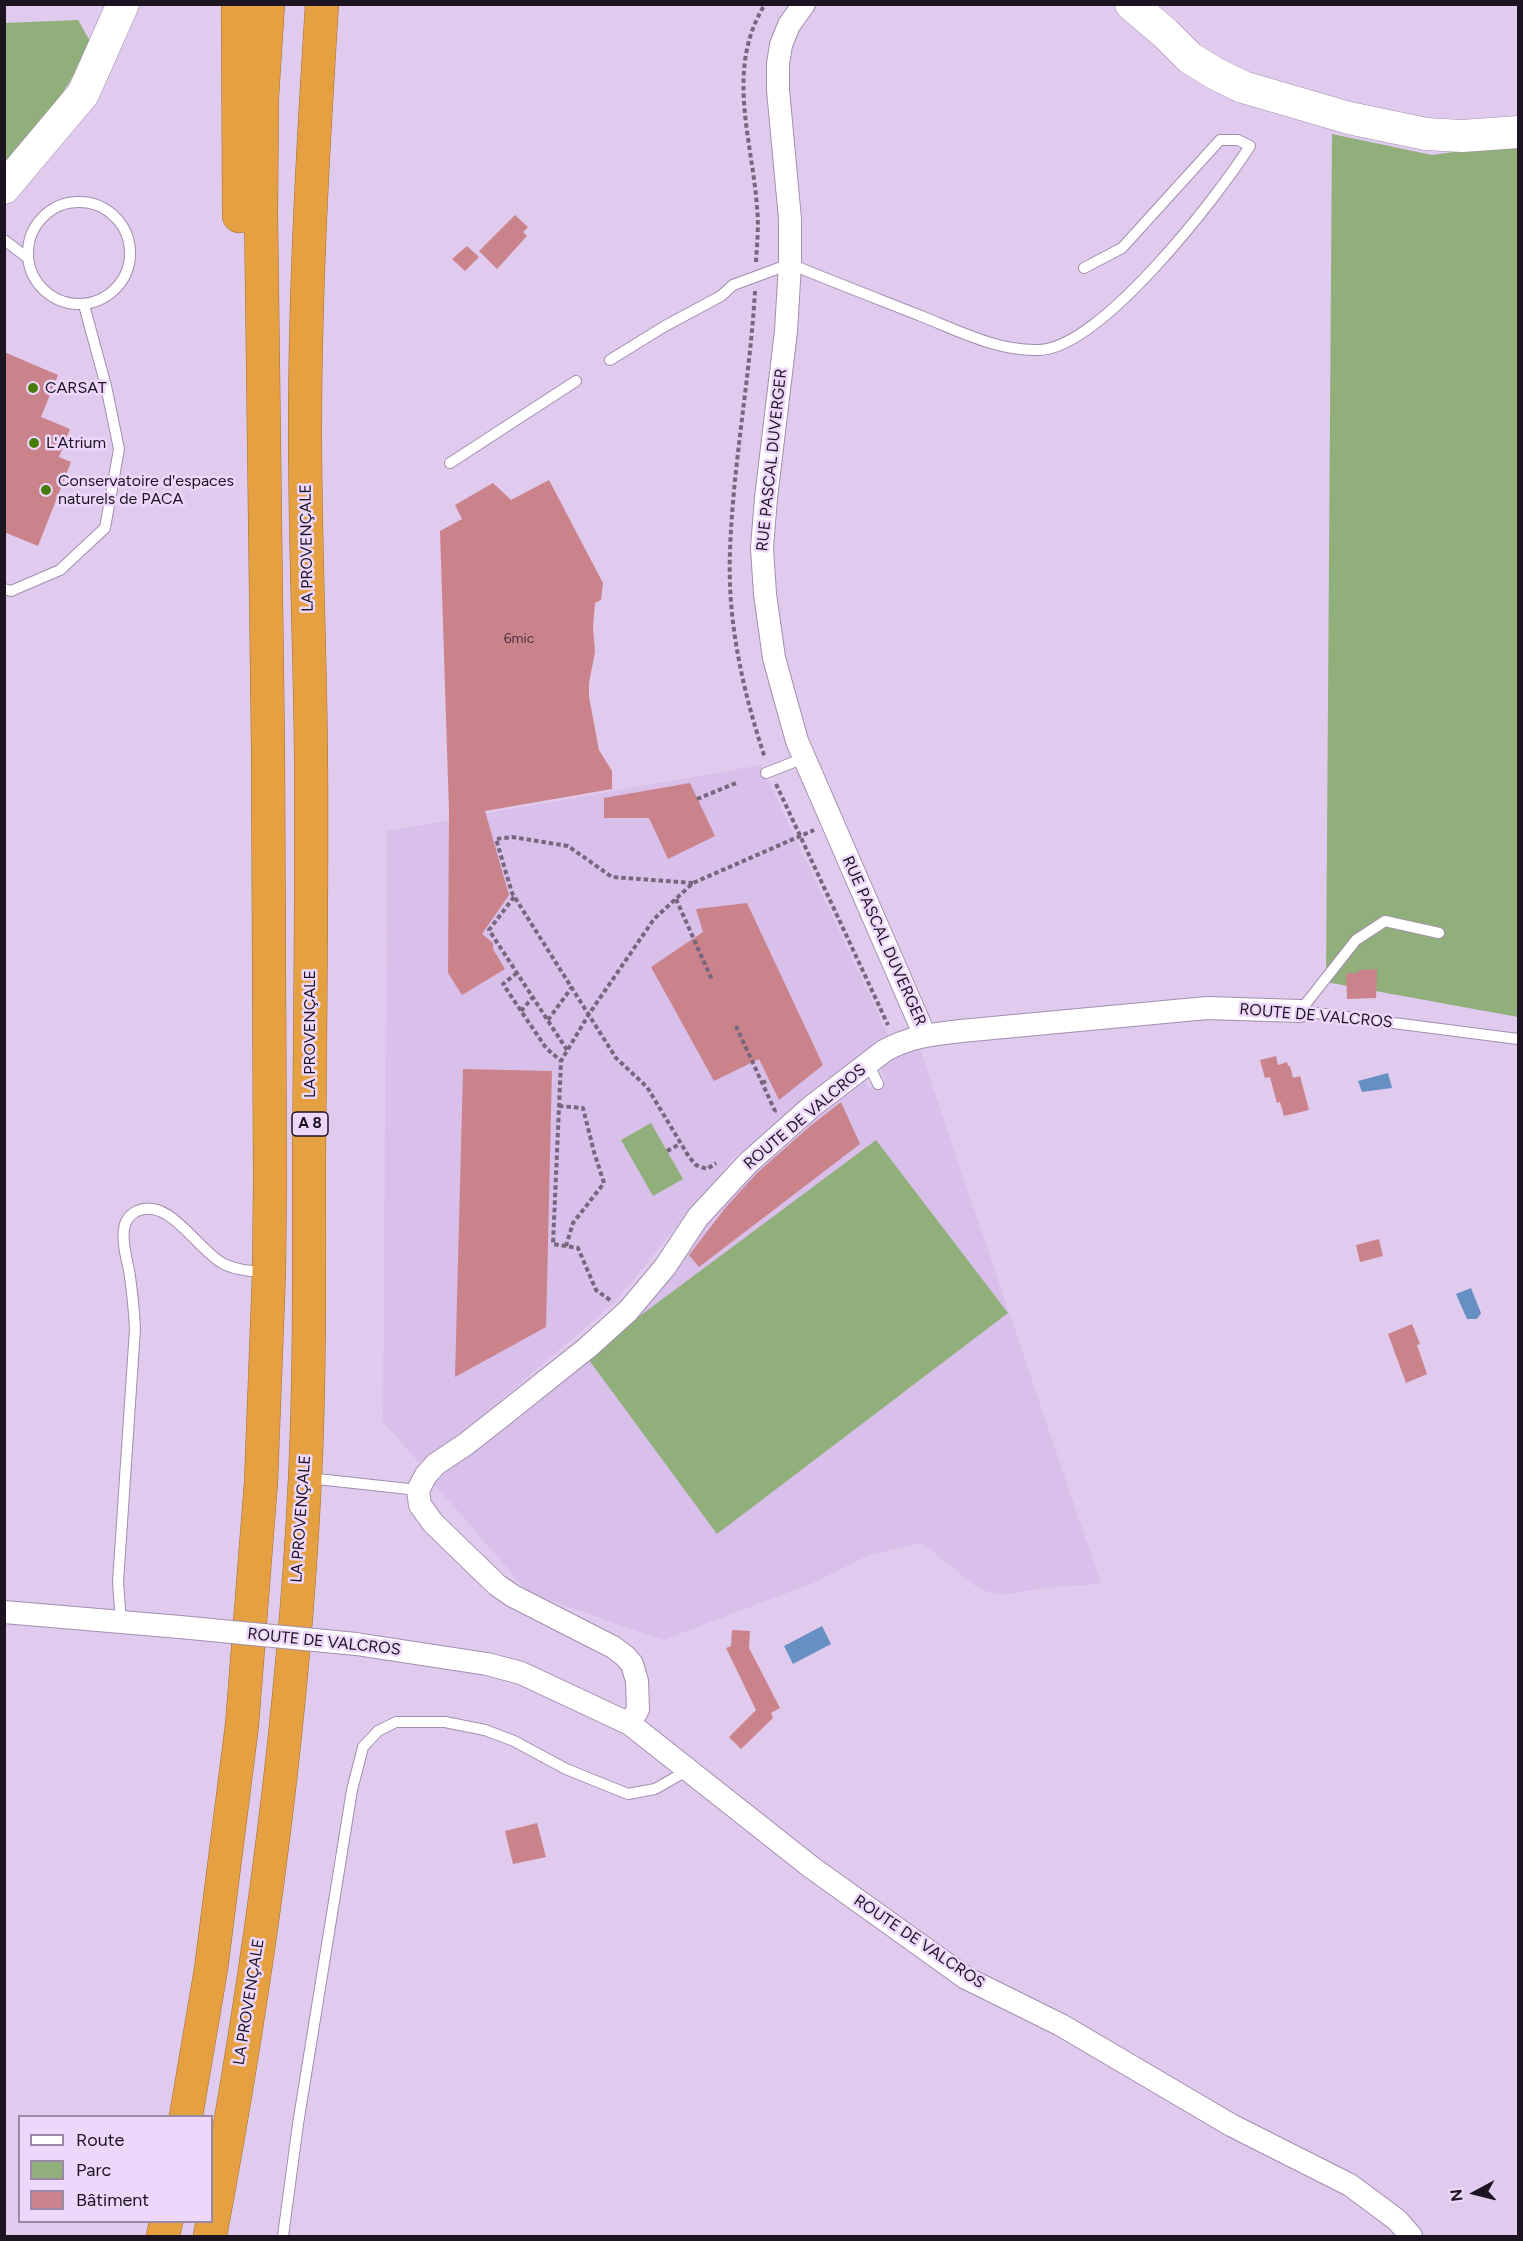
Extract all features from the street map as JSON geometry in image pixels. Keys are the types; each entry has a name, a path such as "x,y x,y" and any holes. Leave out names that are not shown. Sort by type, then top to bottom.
{"highway":[{"path":"238,4 238,145 247,597 270,1181"},
{"name":"A 8","path":"186,2115 211,1969 242,1725 261,1482 270,1181 268,760 261,213 262,98 268,4"},
{"name":"LA PROVENÇALE","path":"213,2220 249,2007 279,1790 291,1672 305,1477 309,1280 311,760 305,432 309,224 322,4"}],"street":[{"path":"4,188 83,94 123,4"},
{"name":"RUE PASCAL DUVERGER","path":"804,4 789,25 781,45 778,64 778,90 790,219 790,264 786,331 766,498 763,560 765,594 774,658 797,741 925,1036"},
{"path":"1131,4 1161,19 1190,58 1244,87 1349,118 1426,134 1462,136 1518,132"},
{"name":"ROUTE DE VALCROS","path":"418,1490 426,1475 436,1464 513,1407 587,1348 628,1311 665,1267 698,1217 748,1163 811,1107 873,1073 897,1044 925,1036 1207,1008 1300,1011"},
{"path":"418,1490 420,1505 433,1523 497,1585 513,1596 613,1647 625,1656 632,1664 638,1681 638,1709 630,1724"},
{"name":"ROUTE DE VALCROS","path":"4,1612 356,1644 476,1662 521,1673 630,1724 690,1769 810,1867 966,1978 1061,2025 1231,2125 1350,2185 1397,2220 1411,2236"}],"lane":[{"path":"610,360 665,326 722,296 733,285 790,264 976,337 1002,346 1041,351 1066,342 1098,322 1139,284 1231,176 1250,146 1238,140 1220,140 1122,248 1084,268"},
{"path":"81,201 95,204 112,213 124,227 130,243 131,260 126,277 115,291 100,301 84,305 68,304 53,298 40,288 32,274 28,258 29,241 36,225 48,212 63,204 81,201"},
{"path":"4,240 28,258"},
{"path":"4,589 11,591 60,570 105,528 119,449 106,386 84,305"},
{"path":"450,463 576,381"},
{"path":"765,773 804,758"},
{"path":"1300,1011 1356,940 1385,921 1439,933"},
{"name":"ROUTE DE VALCROS","path":"1300,1011 1518,1039"},
{"path":"121,1622 118,1582 135,1329 134,1305 124,1244 126,1220 138,1211 158,1209 167,1213 198,1245 223,1263 237,1269 269,1273"},
{"path":"305,1477 418,1490"},
{"path":"283,2236 299,2112 352,1790 363,1747 378,1731 396,1722 445,1722 484,1730 514,1741 566,1769 628,1794 655,1789 690,1769"}],"path":[{"path":"697,799 736,783"},
{"path":"628,1311 596,1290 578,1248 554,1244 561,1061 589,1014 654,919 693,883 831,823"},
{"path":"693,883 612,877 568,846 512,837 496,839 514,897 616,1058 647,1087 680,1144 696,1165 707,1169 722,1158"},
{"path":"514,897 489,930 567,1050"},
{"path":"676,899 712,980"},
{"path":"517,973 503,984 546,1048 561,1061"},
{"path":"548,1020 572,987"},
{"path":"521,1011 533,997"},
{"path":"736,1026 775,1111 766,1119"},
{"path":"762,1083 769,1080"},
{"path":"559,1106 583,1108 604,1183 573,1223 566,1246"},
{"path":"667,1151 680,1144"}],"shaded area":[{"path":"761,765 890,1039 733,1158 614,1303 423,1467 383,1422 387,831"},
{"path":"918,1043 1101,1584 1054,1587 1001,1595 979,1589 922,1543 869,1555 813,1583 663,1640 529,1593 429,1478 578,1363 718,1202 862,1074 869,1088 886,1080 879,1065"}],"green space":[{"path":"78,20 91,43 46,118 5,170 5,23"},
{"path":"1332,134 1432,155 1518,143 1518,1017 1326,982"},
{"path":"651,1123 683,1179 653,1196 621,1140"},
{"path":"876,1140 1008,1313 717,1534 586,1356"}],"water":[{"path":"1388,1073 1392,1088 1362,1092 1358,1081"},
{"path":"1471,1288 1481,1313 1477,1319 1467,1319 1456,1294"},
{"path":"822,1626 831,1644 793,1664 784,1646"}],"building":[{"path":"515,215 528,227 523,232 527,236 497,269 479,251"},
{"path":"467,246 479,257 465,271 452,259"},
{"name":"L'Atrium","path":"4,352 58,375 41,417 70,429 59,457 71,462 38,546 4,532"},
{"path":"549,480 603,583 601,600 595,603 593,627 595,652 589,683 589,697 599,750 612,771 612,789 485,811 509,895 482,934 493,943 493,949 505,969 462,995 448,973 449,811 440,531 462,519 455,505 493,483 511,500"},
{"path":"690,783 715,836 668,859 649,818 604,818 604,798"},
{"path":"747,903 823,1065 779,1100 759,1059 714,1081 651,967 703,932 696,909"},
{"path":"1377,969 1376,998 1347,999 1346,973"},
{"path":"1276,1056 1278,1065 1287,1062 1293,1078 1300,1076 1309,1110 1284,1116 1280,1102 1277,1103 1270,1077 1265,1078 1260,1060"},
{"path":"463,1069 552,1071 546,1327 455,1377"},
{"path":"841,1102 860,1144 699,1267 689,1255 726,1207 757,1173"},
{"path":"1379,1239 1383,1256 1360,1262 1356,1245"},
{"path":"1412,1324 1420,1344 1417,1345 1427,1374 1406,1383 1388,1334"},
{"path":"732,1630 750,1631 749,1648 780,1708 771,1713 773,1718 741,1749 729,1737 756,1710 726,1648 731,1646"},
{"path":"537,1823 546,1857 513,1864 505,1831"}],"place":[{"name":"CARSAT","path":"33,388"},
{"name":"L'Atrium","path":"34,443"},
{"name":"Conservatoire d'espaces naturels de PACA","path":"46,490"}]}
